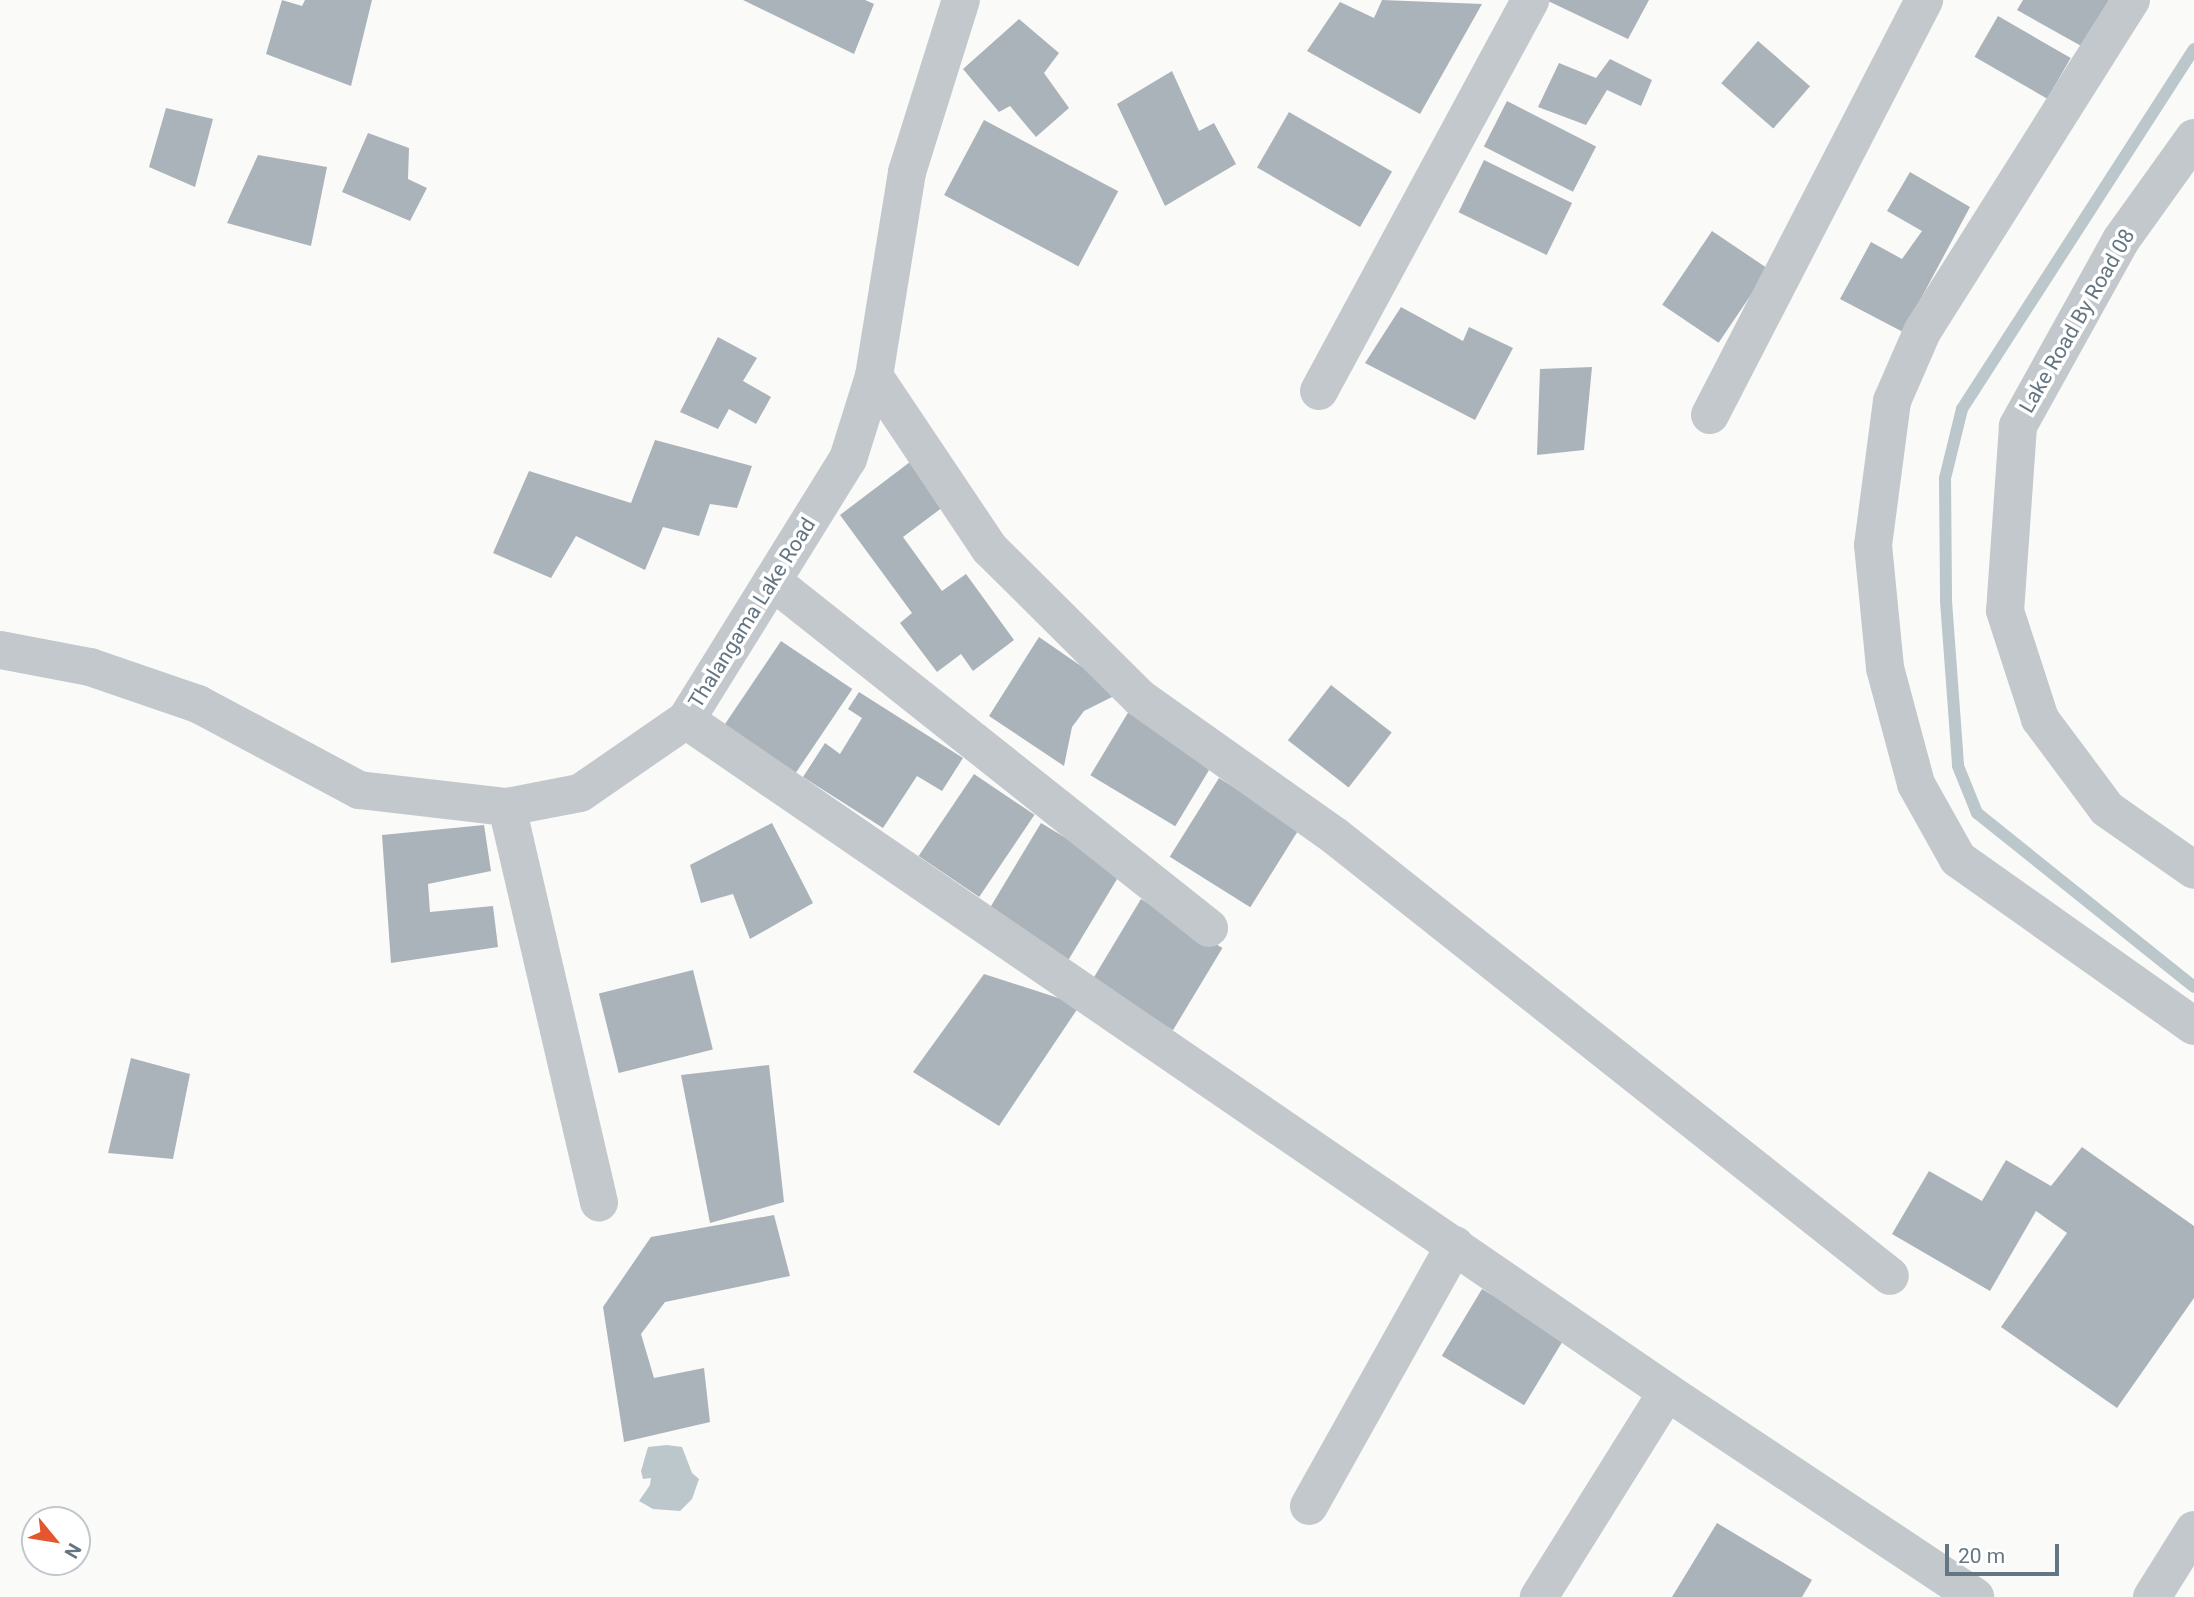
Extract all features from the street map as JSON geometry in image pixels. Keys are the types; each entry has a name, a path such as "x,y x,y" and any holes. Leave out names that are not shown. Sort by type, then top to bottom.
{"street":[{"name":"Thalangama Lake Road","path":"0,650 90,667 198,705 359,790 507,807 580,793 686,720 848,459 874,376 907,172 961,0"},
{"path":"1319,391 1530,0"},
{"path":"1710,415 1924,0"},
{"path":"2131,0 1922,332 1892,401 1873,545 1885,668 1916,784 1958,859 2194,1026"},
{"name":"Lake Road By Road 08","path":"2194,138 2121,240 2018,426 2005,611 2040,719 2107,809 2194,870"},
{"path":"874,376 990,549 1140,698 1335,836 1890,1276"},
{"path":"772,581 1209,928"},
{"path":"686,720 1667,1392 1975,1597"},
{"path":"507,807 599,1202"},
{"path":"1309,1506 1455,1245"},
{"path":"1539,1597 1667,1392"},
{"path":"2152,1597 2194,1530"}],"shaded area":[{"path":"648,1447 682,1447 692,1473 699,1479 692,1499 680,1511 653,1509 639,1501 650,1485 651,1478 643,1479 641,1471"}],"building":[{"path":"282,0 302,6 305,0 372,0 351,86 266,54"},
{"path":"743,0 865,0 874,4 854,54"},
{"path":"1382,0 1482,4 1420,114 1307,51 1340,2 1374,18"},
{"path":"1546,0 1649,0 1628,39"},
{"path":"2023,0 2109,0 2083,47 2017,10"},
{"path":"1998,16 2071,58 2047,99 1974,57"},
{"path":"1019,19 1059,53 1044,73 1069,108 1036,137 1010,106 999,112 963,69"},
{"path":"1758,41 1810,86 1773,129 1721,83"},
{"path":"1610,59 1652,80 1641,106 1607,90 1586,125 1538,107 1559,63 1596,78"},
{"path":"1172,71 1199,131 1214,123 1236,164 1165,206 1117,104"},
{"path":"1507,101 1596,146 1573,192 1484,146"},
{"path":"166,108 213,119 195,187 149,167"},
{"path":"1289,112 1392,172 1360,227 1257,167"},
{"path":"984,120 1118,191 1078,266 944,195"},
{"path":"368,133 409,148 408,179 427,188 410,221 342,192"},
{"path":"258,155 327,167 311,246 227,223"},
{"path":"1484,160 1572,203 1547,255 1459,212"},
{"path":"1910,172 1970,207 1903,332 1840,299 1871,242 1902,259 1922,231 1887,211"},
{"path":"1712,231 1768,269 1719,343 1662,305"},
{"path":"1401,307 1463,341 1469,327 1513,348 1475,420 1365,363"},
{"path":"718,337 757,358 743,381 771,397 756,424 729,409 718,429 680,412"},
{"path":"1592,367 1584,450 1537,455 1540,369"},
{"path":"655,440 752,466 737,508 710,504 699,536 663,527 645,570 576,536 551,578 493,553 529,471 631,503"},
{"path":"910,462 943,507 903,537 942,591 966,574 1014,640 973,671 961,654 937,672 900,623 912,613 840,515"},
{"path":"1039,637 1120,693 1084,711 1072,727 1064,766 989,716"},
{"path":"781,641 852,689 796,773 725,725"},
{"path":"1331,685 1392,732 1349,788 1288,740"},
{"path":"859,692 963,758 942,791 917,776 883,828 803,777 825,743 840,754 862,718 848,709"},
{"path":"1129,711 1214,762 1175,826 1090,775"},
{"path":"974,774 1035,815 979,897 919,856"},
{"path":"1219,778 1300,828 1250,907 1170,857"},
{"path":"772,823 813,903 750,939 733,894 701,903 690,865"},
{"path":"1041,823 1122,871 1067,962 986,914"},
{"path":"484,825 491,871 428,884 430,912 493,906 498,947 391,963 382,835"},
{"path":"1141,899 1222,948 1173,1030 1092,981"},
{"path":"693,970 713,1050 619,1073 599,993"},
{"path":"984,974 1080,1005 999,1126 913,1072"},
{"path":"131,1058 190,1074 173,1159 108,1153"},
{"path":"769,1065 784,1202 710,1223 681,1075"},
{"path":"2082,1147 2194,1226 2194,1298 2117,1408 2001,1327 2067,1233 2036,1211 1990,1291 1892,1234 1929,1171 1982,1201 2006,1160 2051,1186"},
{"path":"774,1215 790,1276 665,1302 641,1334 654,1378 704,1368 710,1422 624,1442 603,1307 651,1237"},
{"path":"1482,1289 1564,1338 1524,1405 1442,1356"},
{"path":"1717,1523 1812,1580 1802,1597 1672,1597"}],"waterway":[{"path":"2194,49 1962,409 1945,478 1946,601 1958,766 1977,813 2194,987"}]}
